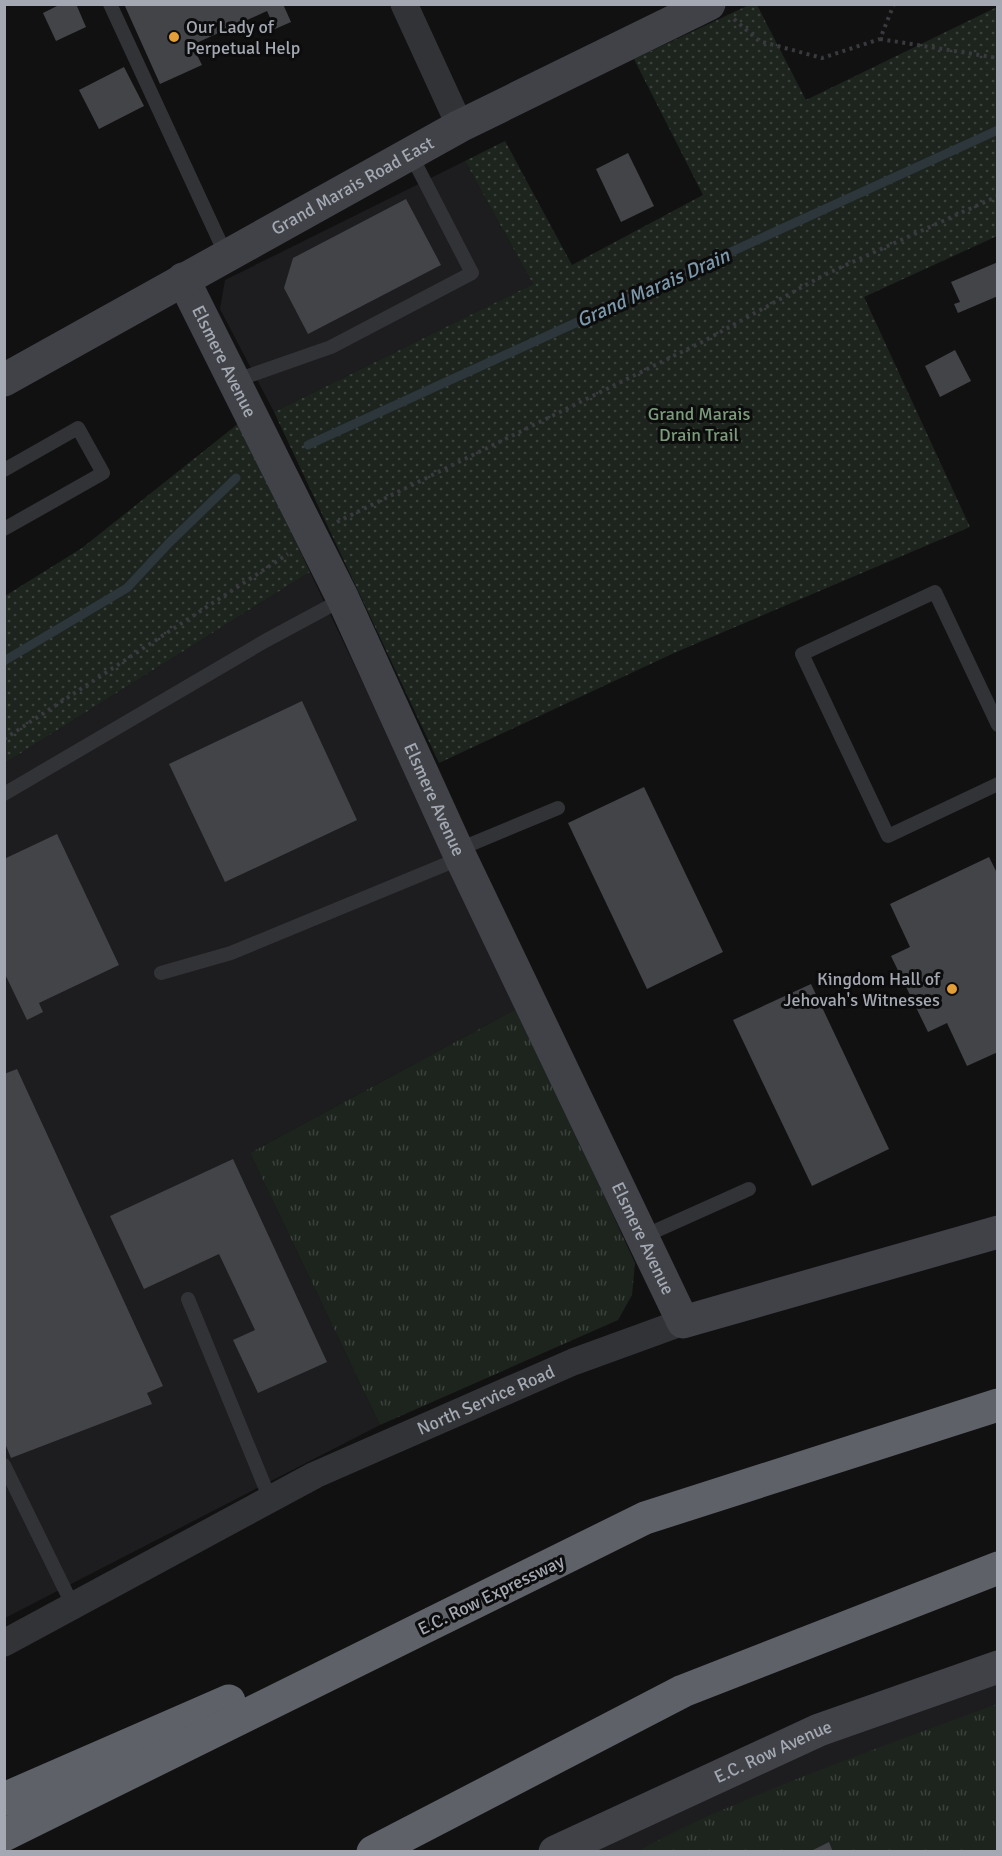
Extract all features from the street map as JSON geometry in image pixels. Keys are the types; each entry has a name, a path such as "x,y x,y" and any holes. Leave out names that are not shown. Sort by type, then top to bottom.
{"highway":[{"name":"E.C. Row Expressway","path":"4,1835 645,1518 998,1405"},
{"path":"4,1799 645,1518"},
{"path":"373,1851 683,1691 998,1568"}],"street":[{"path":"404,4 460,126"},
{"name":"Grand Marais Road East","path":"4,380 460,126 719,9"},
{"name":"Elsmere Avenue","path":"183,279 343,599 459,854 683,1322"},
{"name":"North Service Road","path":"4,1643 315,1475 573,1362 683,1322 998,1232"},
{"name":"E.C. Row Avenue","path":"555,1851 819,1730 998,1667"}],"lane":[{"path":"110,4 226,255"},
{"path":"234,381 332,347 472,273 410,153"},
{"path":"4,470 78,428 103,472 4,529"},
{"path":"998,724 935,592 802,654 888,836 998,784"},
{"path":"4,794 265,641 343,599"},
{"path":"161,973 231,953 459,854 558,808"},
{"path":"642,1237 749,1189"},
{"path":"188,1299 270,1499"},
{"path":"4,1465 73,1606"}],"path":[{"path":"880,39 894,4"},
{"path":"719,9 759,41 822,58 880,39 998,58"},
{"path":"328,526 704,341 824,275 998,195"},
{"path":"4,739 289,554"}],"shaded area":[{"path":"465,161 533,284 274,412 220,309 225,280"},
{"path":"310,572 518,1008 250,1153 380,1425 5,1618 5,763"},
{"path":"997,1676 997,1851 579,1852 745,1774"}],"green space":[{"name":"Grand Marais Drain Trail","path":"749,5 757,5 806,100 997,7 997,236 864,297 970,527 674,653 439,763 274,412 533,284 465,161 505,141 572,265 703,195 634,59"},
{"path":"239,423 310,572 5,763 5,596 82,548"},
{"path":"518,1008 635,1263 632,1295 618,1320 380,1425 250,1153"},
{"path":"997,1704 997,1851 833,1851 829,1842 809,1852 637,1852 692,1823 768,1791"}],"building":[{"path":"61,4 76,4 86,27 56,41 43,13"},
{"name":"Our Lady of Perpetual Help","path":"124,4 283,4 291,22 275,29 267,11 192,45 202,65 160,84"},
{"path":"124,67 144,106 99,129 79,90"},
{"path":"628,153 654,206 621,222 596,169"},
{"path":"406,199 441,265 308,334 284,288 293,258"},
{"path":"998,262 998,296 958,313 954,304 960,302 951,282"},
{"path":"955,350 971,381 940,397 925,366"},
{"path":"302,701 357,820 225,882 169,764"},
{"path":"644,787 723,952 647,989 568,823"},
{"path":"57,834 119,965 39,1003 43,1012 27,1020 4,972 4,859"},
{"name":"Kingdom Hall of Jehovah's Witnesses","path":"989,857 998,875 998,1052 967,1066 947,1023 928,1032 891,956 910,947 890,904"},
{"path":"811,984 889,1149 812,1186 733,1020"},
{"path":"17,1069 163,1386 147,1393 152,1404 11,1458 4,1441 4,1074"},
{"path":"233,1159 327,1362 258,1393 233,1340 255,1330 219,1254 144,1289 110,1216"},
{"path":"829,1842 833,1852 809,1852"}],"waterway":[{"name":"Grand Marais Drain","path":"308,445 998,130"},
{"name":"Grand Marais Drain","path":"4,661 127,588 169,543 236,478"}],"place":[{"name":"Our Lady of Perpetual Help","path":"174,37"},
{"name":"Kingdom Hall of Jehovah's Witnesses","path":"952,989"}]}
